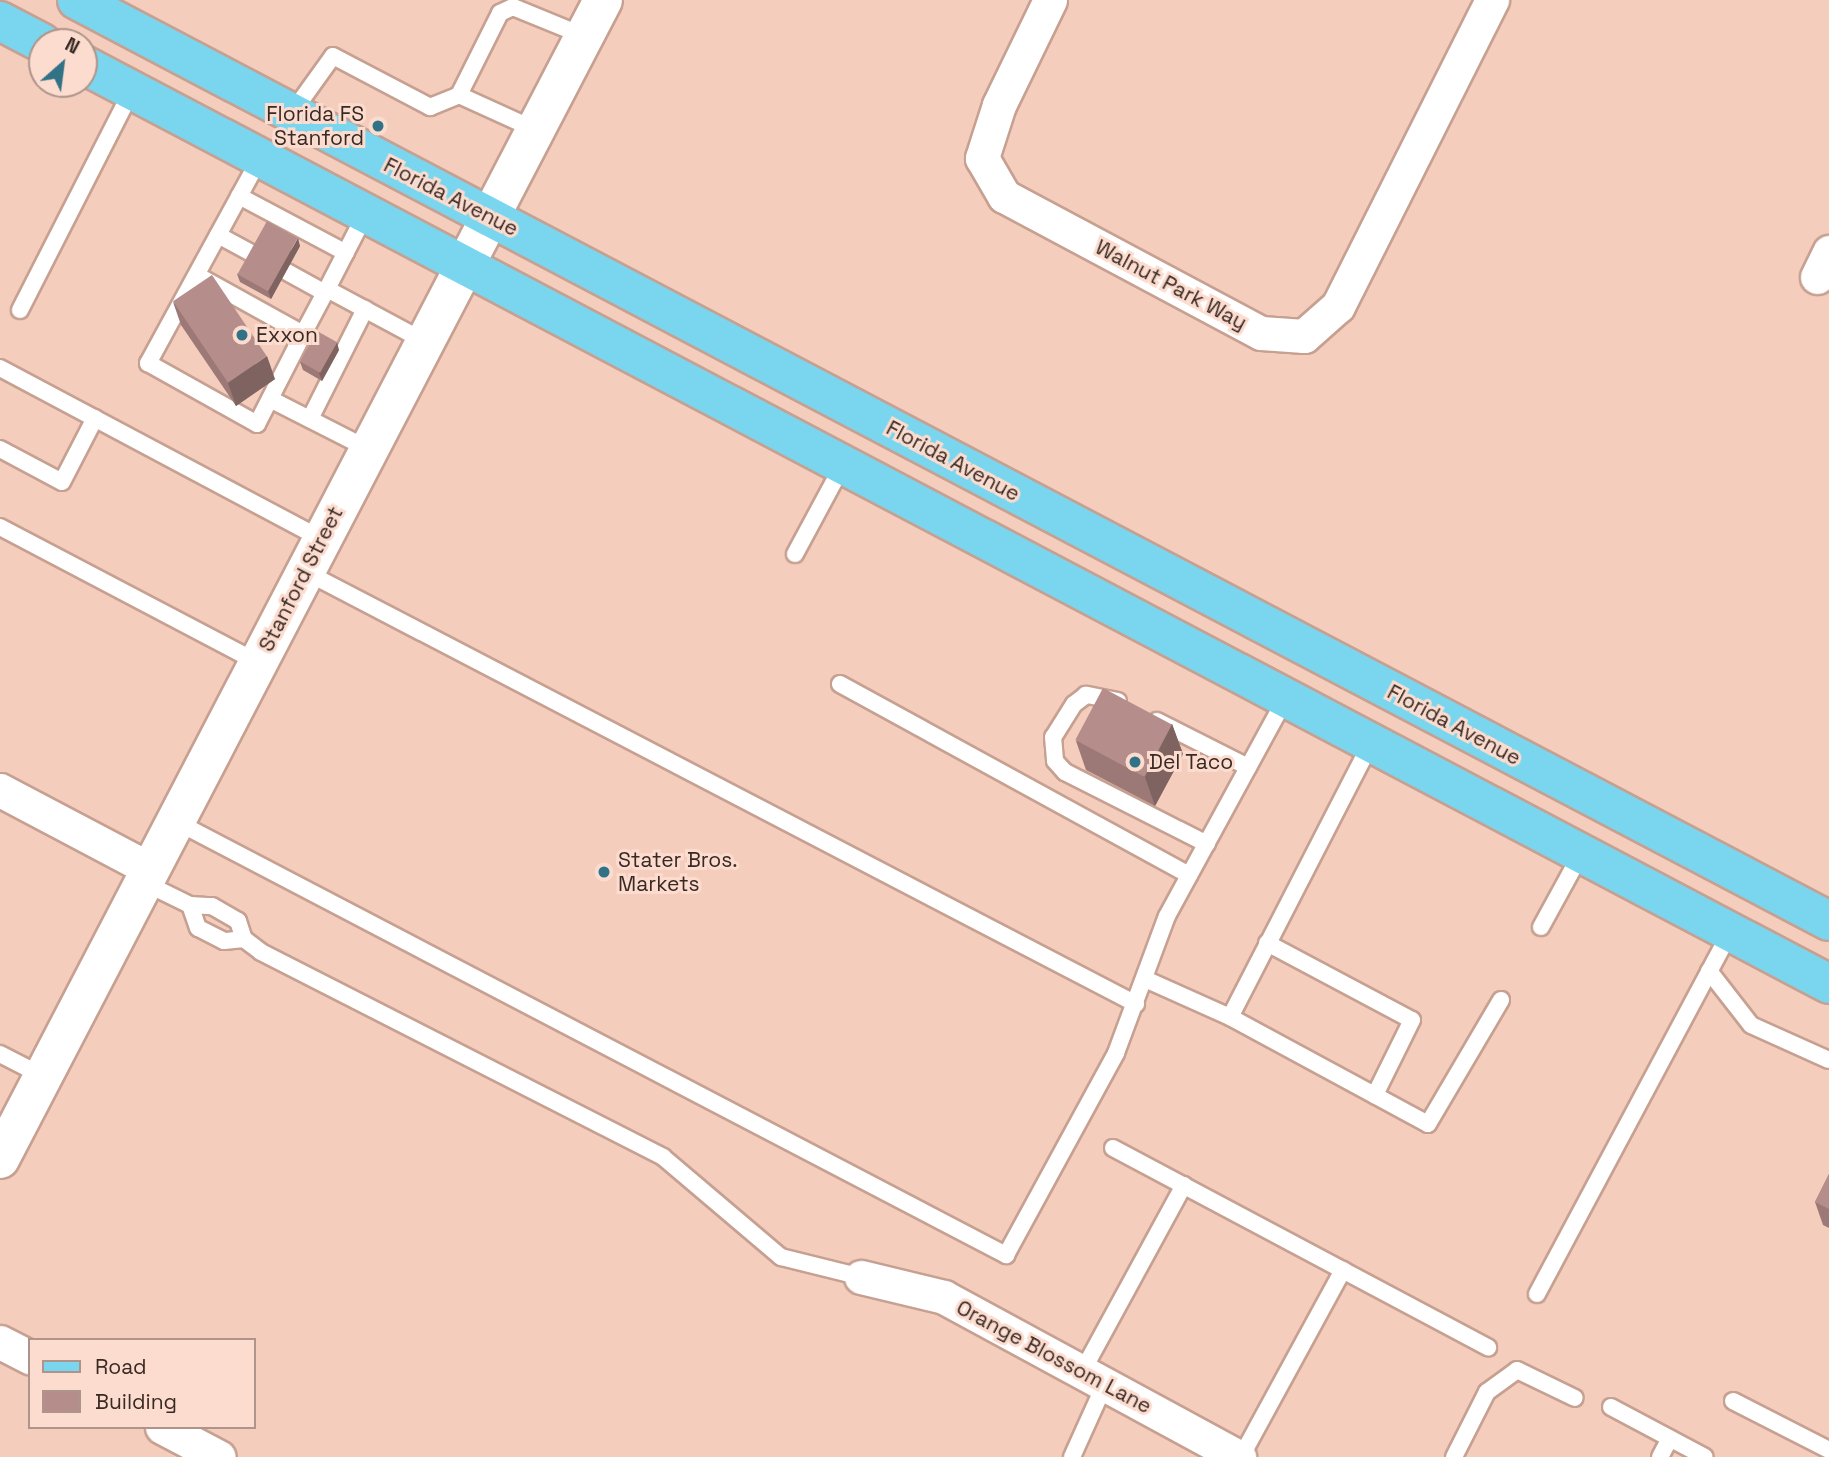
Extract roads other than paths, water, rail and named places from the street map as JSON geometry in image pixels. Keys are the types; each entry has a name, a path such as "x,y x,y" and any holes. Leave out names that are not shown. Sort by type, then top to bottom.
{"main road":[{"name":"Florida Avenue","path":"77,0 1829,921"},
{"path":"0,21 28,36"},
{"path":"98,72 1829,984"},
{"path":"1286,698 1301,674 1317,673 1455,744 1538,769"}],"street":[{"name":"Stanford Street","path":"0,1159 463,264 603,0"},
{"name":"Walnut Park Way","path":"1050,0 999,105 982,158 1003,196 1261,333 1304,335 1338,306 1492,0"},
{"path":"0,789 147,876"},
{"name":"Orange Blossom Lane","path":"861,1277 944,1297 1240,1457"},
{"path":"0,1342 28,1356"},
{"path":"166,1429 219,1457"}],"lane":[{"path":"291,114 333,57 430,107 458,95 500,13 513,8 584,36"},
{"path":"20,310 132,90"},
{"path":"458,95 534,129"},
{"path":"260,158 148,363 257,424 366,214"},
{"path":"239,196 346,253"},
{"path":"218,235 255,255"},
{"path":"287,272 424,341"},
{"path":"197,275 303,334"},
{"path":"310,419 365,309"},
{"path":"0,368 94,418 313,555 1136,1004"},
{"path":"270,399 368,449"},
{"path":"0,449 62,482 94,418"},
{"path":"795,554 843,465"},
{"path":"0,527 257,662"},
{"path":"840,684 1189,875"},
{"path":"1207,844 1065,772 1050,750 1060,720 1087,695 1138,711 1248,767"},
{"path":"175,821 1006,1255 1116,1053 1189,875 1286,698"},
{"path":"1230,1017 1371,743"},
{"path":"1541,928 1581,853"},
{"path":"147,876 190,905 212,906 238,921 244,939"},
{"path":"190,905 198,928 224,941 244,939 663,1157 781,1256 861,1277"},
{"path":"1537,1294 1730,932"},
{"path":"1267,943 1412,1020 1375,1095"},
{"path":"1709,971 1751,1025 1829,1060"},
{"path":"1145,979 1230,1017 1428,1124 1501,1000"},
{"path":"0,1054 43,1076"},
{"path":"1113,1148 1488,1347"},
{"path":"1072,1457 1094,1378 1184,1185"},
{"path":"1240,1457 1343,1270"},
{"path":"1454,1457 1487,1392 1517,1370 1575,1398"},
{"path":"1733,1401 1829,1450"},
{"path":"1611,1407 1705,1457"},
{"path":"1660,1457 1670,1438"}],"place":[{"name":"Florida FS Stanford","path":"378,126"},
{"name":"Exxon","path":"242,335"},
{"name":"Del Taco","path":"1135,762"},
{"name":"Stater Bros. Markets","path":"604,872"}]}
